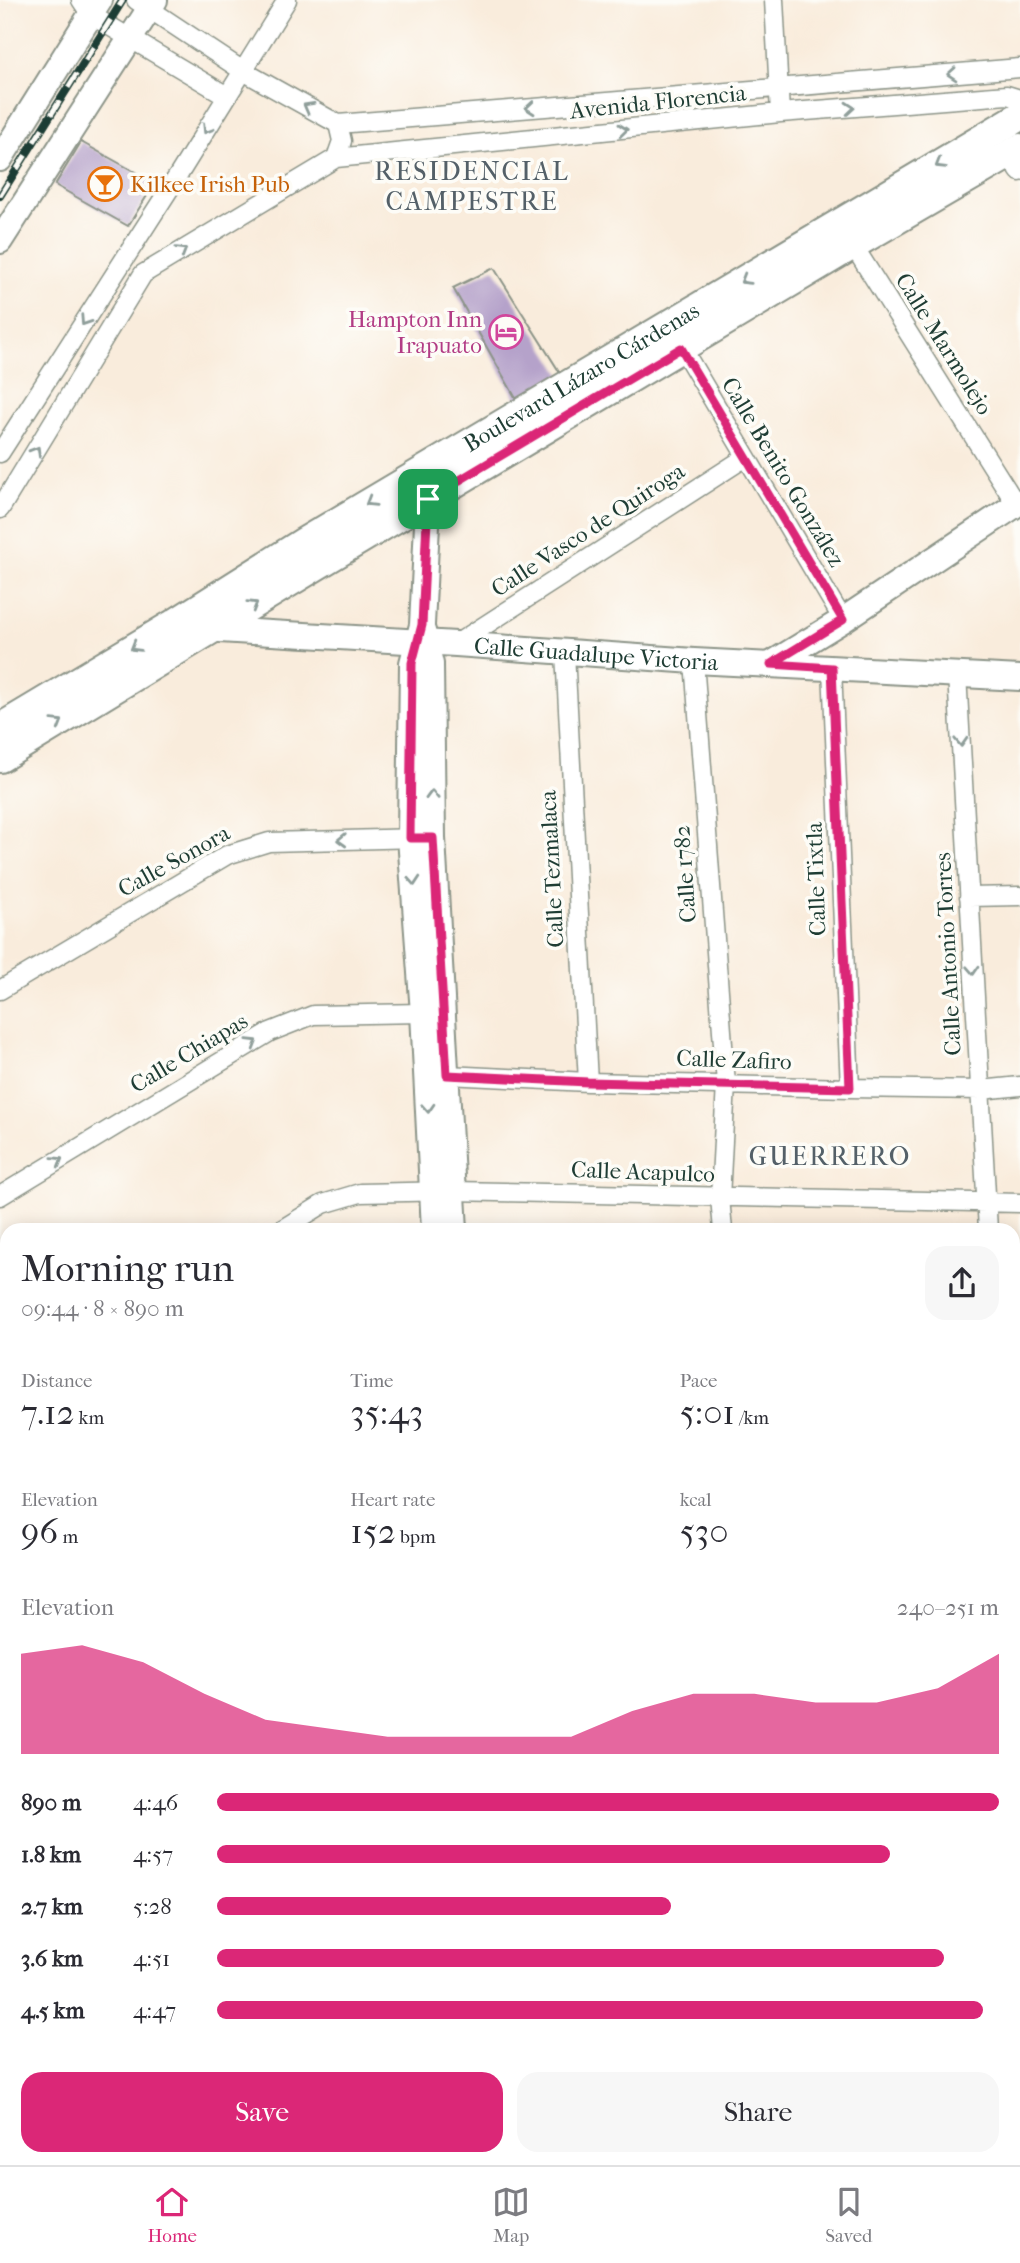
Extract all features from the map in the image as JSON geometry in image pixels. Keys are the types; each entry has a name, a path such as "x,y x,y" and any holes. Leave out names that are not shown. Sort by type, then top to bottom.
{"main road":[{"name":"Boulevard Lázaro Cárdenas","path":"0,728 302,543 1020,116"},
{"name":"Boulevard Lázaro Cárdenas","path":"0,758 853,245 1016,158"}],"street":[{"path":"0,453 287,0"},
{"path":"774,0 780,114"},
{"path":"0,241 130,38 147,3 243,71 338,124 342,142 336,158 143,274 2,503"},
{"path":"0,159 91,5 130,38 227,96"},
{"name":"Avenida Florencia","path":"338,124 1020,68"},
{"name":"Avenida Florencia","path":"336,158 780,114 1007,95 1020,99"},
{"name":"Calle Marmolejo","path":"853,245 1018,503"},
{"path":"121,263 143,274"},
{"name":"Calle Benito González","path":"681,348 843,620"},
{"name":"Calle Vasco de Quiroga","path":"456,643 746,457"},
{"path":"429,467 422,636 412,663 421,838 423,1013 443,1192 453,1223"},
{"path":"771,664 843,620 1018,503"},
{"name":"Calle Guadalupe Victoria","path":"172,625 212,630 422,636 456,643 565,653 1020,678"},
{"name":"Calle Tezmalaca","path":"565,653 588,1082"},
{"name":"Calle 1782","path":"694,662 726,1084 720,1198 722,1223"},
{"name":"Calle Tixtla","path":"832,668 850,1088"},
{"name":"Calle Antonio Torres","path":"957,674 987,1223"},
{"path":"421,838 447,1075 443,1192 436,1223"},
{"name":"Calle Sonora","path":"0,990 227,855 269,842 421,838"},
{"path":"969,897 1020,896"},
{"name":"Calle Chiapas","path":"0,1196 270,1032 313,1015 423,1013"},
{"name":"Calle Zafiro","path":"447,1075 588,1082 850,1088 981,1090 1020,1086"},
{"name":"Calle Acapulco","path":"292,1223 323,1204 360,1193 443,1192 1020,1203"}],"building":[{"name":"Kilkee Irish Pub","path":"81,142 155,183 128,226 55,185"},
{"name":"Hampton Inn Irapuato","path":"494,268 562,376 518,402 453,288"}],"railway":[{"path":"0,196 123,0"}],"place":[{"name":"Kilkee Irish Pub","path":"105,184"},
{"name":"Hampton Inn Irapuato","path":"506,332"}],"district":[{"name":"RESIDENCIAL CAMPESTRE","path":"472,186"},
{"name":"GUERRERO","path":"830,1156"}],"route":[{"path":"681,348 843,620 771,664 832,668 850,1088 588,1082 447,1075 433,838 410,838 412,663 422,625 428,499 681,348"}]}
